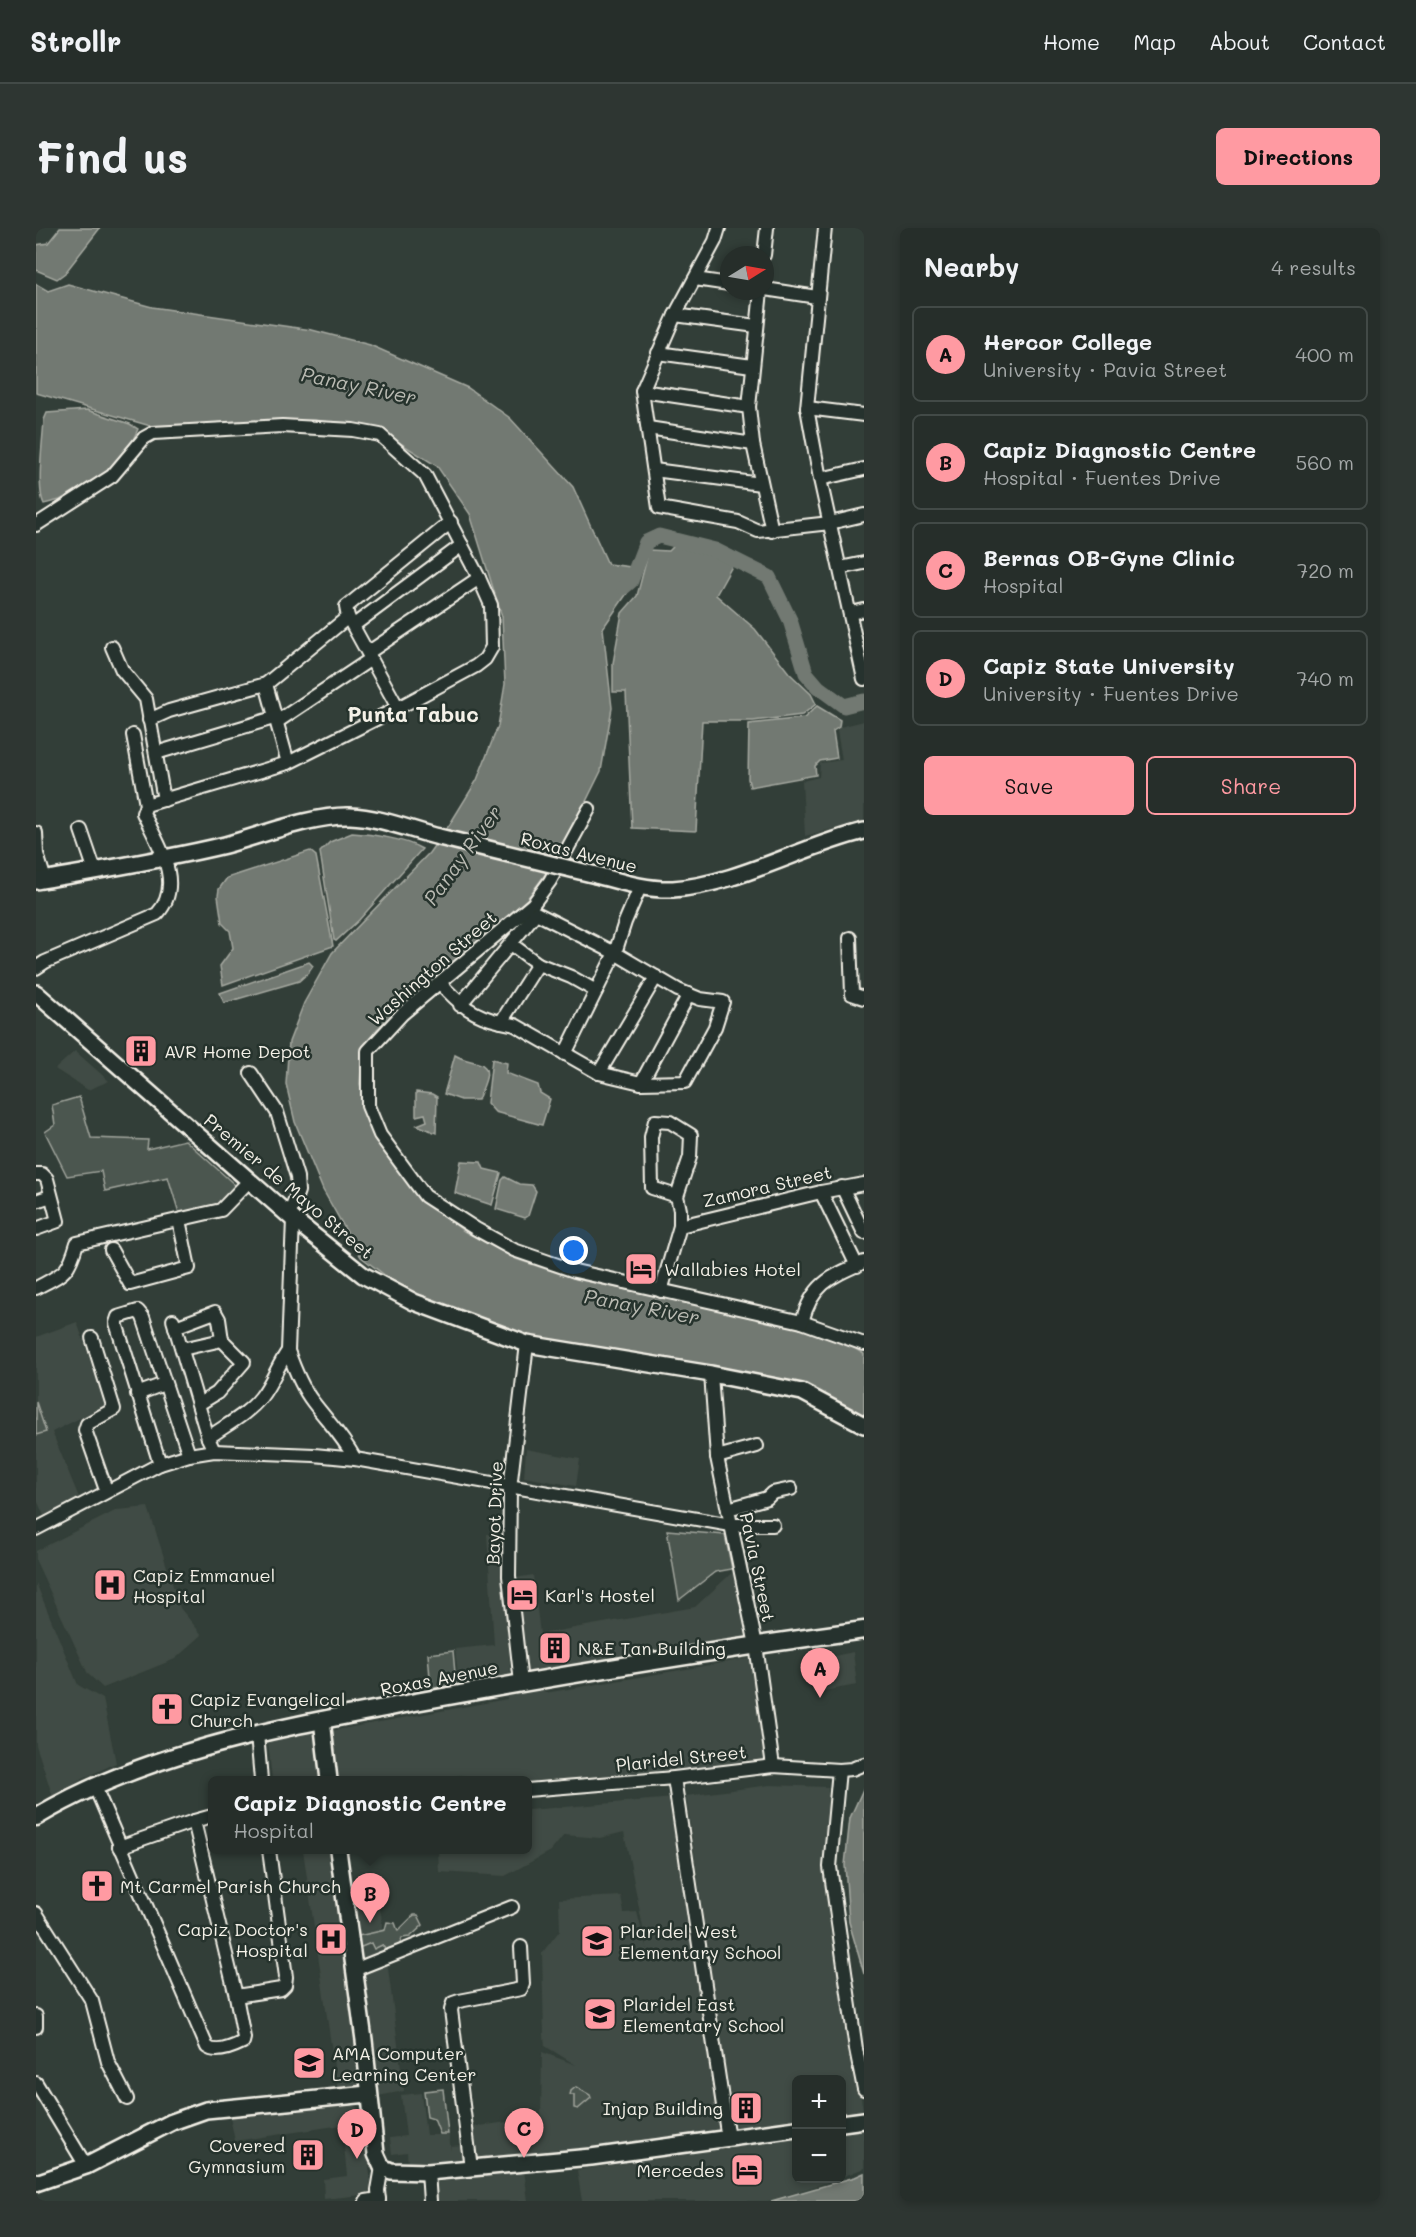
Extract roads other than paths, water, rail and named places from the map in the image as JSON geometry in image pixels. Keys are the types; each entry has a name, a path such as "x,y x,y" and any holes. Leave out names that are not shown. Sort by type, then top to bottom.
{"highway":[{"name":"Roxas Avenue","path":"36,1817 58,1804 129,1772 179,1755 322,1719 520,1683 864,1630"}],"main road":[{"name":"Roxas Avenue","path":"41,880 165,859 287,826 350,816 640,887 674,889 733,876 838,837 864,831"},
{"name":"Premier de Mayo Street","path":"36,993 291,1217 363,1275 414,1302 527,1344 711,1374 801,1392 864,1425"},
{"path":"322,1719 329,1776"},
{"path":"339,1854 364,2040 376,2154 386,2169 428,2172 591,2157 792,2130"},
{"path":"36,2183 86,2166 172,2122 206,2110 368,2094"},
{"path":"846,2123 864,2121"}],"street":[{"path":"719,228 715,241 675,315 642,392 659,508 738,522 758,531 830,523 864,515"},
{"path":"766,246 767,228"},
{"path":"825,228 807,408 819,479 862,658 864,679"},
{"path":"695,279 720,283"},
{"path":"774,290 817,297"},
{"path":"760,300 749,408 760,484 772,531"},
{"path":"675,315 756,326"},
{"path":"658,353 752,366"},
{"path":"642,392 749,408"},
{"path":"807,408 864,415"},
{"path":"36,525 112,476 144,438 153,433 282,426 353,430 380,435 425,475 451,522 491,605 492,647 485,659 398,708 288,763 146,805"},
{"path":"648,428 753,444"},
{"path":"819,479 864,469"},
{"path":"654,470 760,484"},
{"path":"398,708 351,621 346,607 451,522"},
{"path":"148,720 169,711 266,684 351,621 462,545"},
{"path":"840,568 864,563"},
{"path":"156,753 277,719 479,578"},
{"path":"850,613 864,610"},
{"path":"112,647 122,670 146,699 164,800"},
{"path":"266,684 288,763"},
{"path":"36,968 45,962 157,914 165,906 170,894 165,859 143,813 146,805 133,735"},
{"name":"Washington Street","path":"589,809 550,881 533,904 402,1014 368,1050 368,1106 380,1135 425,1196 514,1250 575,1271 802,1322 864,1344"},
{"path":"81,830 95,871"},
{"path":"36,833 41,880"},
{"path":"565,1054 615,952 640,887"},
{"path":"440,983 460,1005 485,1019 515,1025 599,1073 641,1083 686,1082 715,1027 723,1002 700,999 689,994 615,952 536,913 460,1005"},
{"path":"850,938 852,994 864,998"},
{"path":"511,944 538,964 571,977 596,991"},
{"path":"501,1022 538,964"},
{"path":"599,1073 656,977"},
{"path":"641,1083 689,994"},
{"path":"250,1073 277,1112 297,1177 298,1191 291,1217 288,1351 312,1401 338,1431 355,1459"},
{"path":"661,1291 680,1226 677,1196 690,1157 691,1135 670,1122 655,1121 651,1137 652,1188 677,1196"},
{"path":"36,1174 42,1174 46,1179 58,1221 36,1229"},
{"path":"36,1288 65,1273 71,1264 77,1243 221,1210 250,1180"},
{"name":"Zamora Street","path":"680,1226 842,1187 864,1184"},
{"path":"842,1187 864,1233"},
{"path":"802,1322 811,1295 821,1285 860,1264 821,1192"},
{"path":"36,1201 51,1196"},
{"path":"111,1250 130,1284 189,1268 179,1220"},
{"path":"160,1464 116,1323 118,1317 138,1311 143,1317 189,1455"},
{"path":"199,1404 217,1393 244,1362 222,1340 219,1318 215,1312 174,1323 208,1438 214,1451"},
{"path":"92,1338 114,1409 87,1424 85,1430 106,1490"},
{"path":"182,1350 222,1340"},
{"name":"Bayot Drive","path":"520,1683 509,1576 510,1488 527,1344"},
{"path":"208,1438 250,1409 263,1395 288,1351"},
{"name":"Pavia Street","path":"711,1374 717,1457 756,1645 773,1766"},
{"path":"137,1394 164,1384"},
{"path":"717,1457 757,1446"},
{"path":"36,1529 106,1490 160,1464 189,1455 214,1451 355,1459 730,1525 773,1525"},
{"path":"728,1509 767,1498 772,1493 791,1489"},
{"path":"257,1734 261,1776"},
{"name":"Plaridel Street","path":"532,1790 674,1778 773,1766 839,1770 852,1769 864,1764"},
{"path":"839,1770 830,1867 856,2049 864,2089"},
{"path":"674,1778 728,2139"},
{"path":"95,1787 207,2047 211,2050 243,2042 244,2038 194,1821"},
{"path":"119,1847 208,1817"},
{"path":"236,1996 281,1989 285,1984 286,1977 270,1854"},
{"path":"354,1970 512,1907"},
{"path":"36,1913 92,2001 108,2062 127,2099"},
{"path":"471,2168 451,2010 453,2003 459,2001 521,1989 523,1984 521,1947"},
{"path":"36,2016 36,2027"},
{"path":"36,2084 86,2166"},
{"path":"375,2200 379,2178 386,2169"},
{"path":"428,2172 430,2201"}],"water":[{"path":"60,228 100,228 65,273 57,279 36,270 36,245 48,243"},
{"name":"Panay River","path":"36,284 48,291 68,284 152,307 312,330 370,345 468,388 510,418 573,487 608,564 631,567 637,579 603,628 612,708 601,771 560,854 527,899 377,1029 362,1052 360,1084 368,1117 385,1153 422,1200 464,1231 516,1259 576,1279 810,1329 849,1345 864,1354 864,1419 810,1391 511,1333 416,1299 361,1257 323,1190 295,1122 286,1084 289,1042 304,1003 332,953 429,853 450,824 477,780 498,726 505,684 502,617 470,514 437,466 386,434 315,420 154,427 36,393"},
{"path":"87,410 130,424 138,429 124,459 117,466 60,500 44,504 40,487 44,420 47,413"},
{"path":"683,542 718,551 736,559 716,595 755,629 789,673 811,694 816,704 802,715 753,721 702,721 696,831 632,828 626,692 613,692 613,663 622,613 637,596 649,550 669,551 676,544"},
{"path":"817,706 840,720 839,727 833,731 837,758 820,761 815,766 816,775 750,787 748,779 749,724 804,718"},
{"path":"352,833 398,840 422,849 359,920 336,941 320,852 330,842"},
{"path":"310,851 316,856 333,946 223,985 220,966 233,948 230,931 222,923 219,889 227,878"},
{"path":"309,962 313,966 299,981 224,1003 220,993"},
{"path":"455,1055 478,1063 486,1069 486,1079 478,1100 461,1100 444,1094"},
{"path":"492,1059 507,1063 506,1073 538,1085 540,1093 550,1099 542,1125 495,1112 487,1103"},
{"path":"416,1092 437,1097 436,1133 417,1125 427,1121 425,1114 416,1116"},
{"path":"461,1161 481,1162 484,1169 501,1173 492,1205 455,1193"},
{"path":"505,1177 519,1184 532,1185 536,1191 528,1216 525,1218 496,1209 502,1180"},
{"path":"864,1787 864,1974 849,1922 845,1865 850,1818"},
{"path":"864,2173 864,2201 771,2201 834,2183 846,2183 846,2180"}],"waterway":[{"path":"624,587 631,581 646,542 659,536 715,550 769,577 790,620 806,673 818,687 844,706 864,701"}],"place":[{"name":"AVR Home Depot","path":"141,1051"},
{"name":"Wallabies Hotel","path":"641,1269"},
{"name":"Capiz Emmanuel Hospital","path":"110,1585"},
{"name":"Karl's Hostel","path":"522,1595"},
{"name":"N&E Tan Building","path":"555,1648"},
{"name":"Hercor College","path":"820,1698"},
{"name":"Capiz Evangelical Church","path":"167,1709"},
{"name":"Mt Carmel Parish Church","path":"97,1886"},
{"name":"Capiz Diagnostic Centre","path":"370,1923"},
{"name":"Capiz Doctor's Hospital","path":"331,1939"},
{"name":"Plaridel West Elementary School","path":"597,1941"},
{"name":"Plaridel East Elementary School","path":"600,2014"},
{"name":"AMA Computer Learning Center","path":"309,2063"},
{"name":"Injap Building","path":"746,2108"},
{"name":"Covered Gymnasium","path":"308,2155"},
{"name":"Bernas OB-Gyne Clinic","path":"524,2158"},
{"name":"Capiz State University","path":"357,2159"},
{"name":"Mercedes","path":"747,2170"}],"district":[{"name":"Punta Tabuc","path":"413,713"}]}
